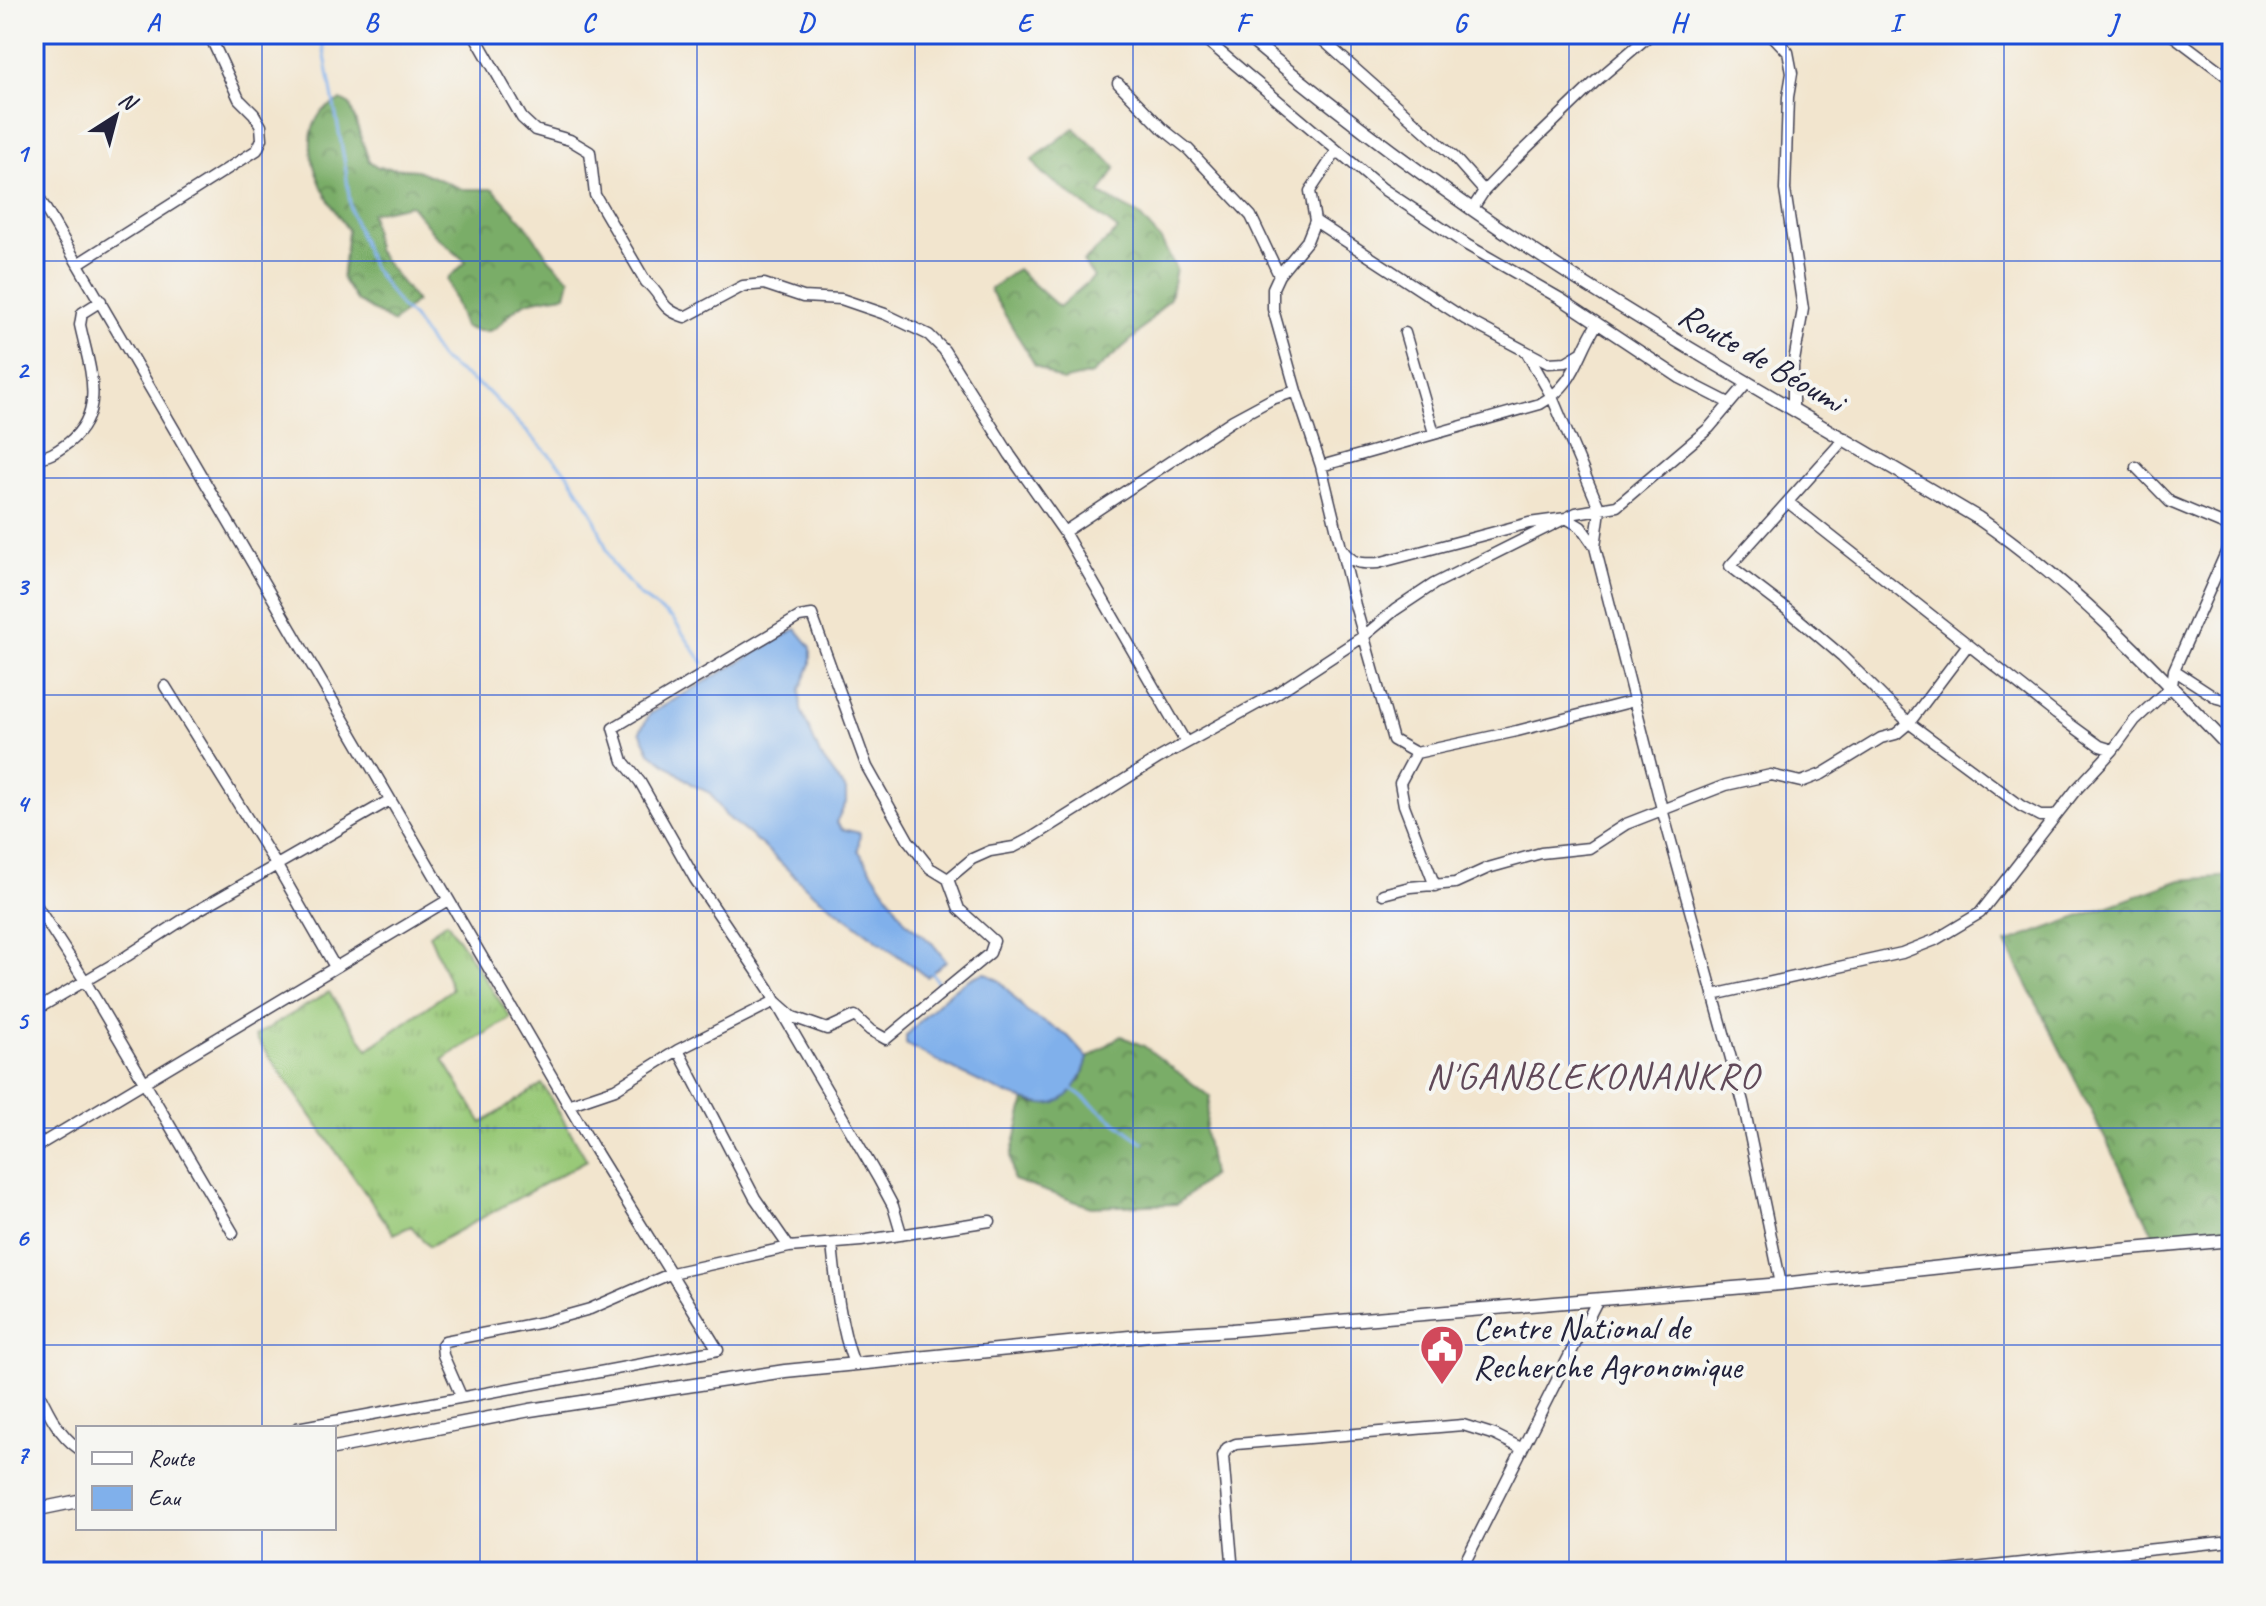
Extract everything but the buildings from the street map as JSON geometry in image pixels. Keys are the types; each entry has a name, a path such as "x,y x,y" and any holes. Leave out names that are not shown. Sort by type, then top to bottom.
{"main road":[{"name":"Route de Béoumi","path":"1244,34 1348,119 1565,271 1978,518 2018,546 2076,594 2229,746"},
{"path":"336,1448 530,1410 713,1381 854,1364 1150,1335 1781,1284 2232,1240"},
{"path":"34,1510 76,1501"}],"street":[{"path":"79,263 257,150 262,139 261,126 239,99 209,34"},
{"path":"474,34 522,118 535,130 570,140 590,152 595,195 646,282 655,289 659,301 669,312 685,317 743,286 764,284 803,297 841,299 885,314 929,335 944,350 1010,455 1064,532 1186,743"},
{"path":"1199,34 1383,189 1467,245 1561,299 1680,378 1729,403"},
{"path":"1316,34 1454,157 1484,191"},
{"path":"1473,208 1484,191 1596,81 1651,34"},
{"path":"1771,34 1788,52 1792,73 1788,97 1785,190 1803,309 1793,367 1793,409"},
{"path":"2171,34 2232,80"},
{"path":"1118,83 1163,129 1188,149 1251,216 1279,275"},
{"path":"1336,152 1310,191 1315,221 1307,241 1279,275 1273,288 1273,309 1321,466 1393,740 1416,753 1634,701"},
{"path":"34,189 568,1105 718,1350 308,1426"},
{"path":"1315,221 1465,319 1527,353 1548,363 1566,362 1581,353"},
{"path":"34,458 51,456 77,435 88,419 94,400 80,325 82,313 101,301"},
{"path":"1321,466 1518,412 1552,397 1568,383 1597,324"},
{"path":"1405,333 1434,433"},
{"path":"1527,353 1552,397 1600,510 1595,547"},
{"path":"948,879 972,859 990,851 1014,847 1033,837 1186,743 1277,693 1364,636 1434,584 1576,513 1617,506 1709,428 1748,382"},
{"path":"1064,532 1233,420 1272,399 1296,391"},
{"path":"1845,438 1730,566 1842,656 1909,723 2021,806 2040,816 2055,816"},
{"path":"2136,467 2170,502 2232,528"},
{"path":"1789,503 1967,646 2089,738 2113,750"},
{"path":"1340,545 1349,558 1359,564 1378,563 1529,523 1566,518 1581,527 1595,547 1662,809 1743,1102 1781,1284"},
{"path":"1713,995 1902,953 1935,940 1980,913 2135,720 2172,686 2174,670 2232,539"},
{"path":"775,1001 793,1017 827,1029 855,1016 886,1039 990,953 994,941 959,909 948,879 930,868 908,840 867,767 812,615 799,617 613,728 623,761 640,782 695,879 775,1001 878,1178 893,1206 901,1233"},
{"path":"1383,894 1410,887 1455,883 1488,868 1541,853 1589,848 1626,824 1726,785 1771,775 1801,782 1812,778 1881,738 1896,734 1909,723 1967,646"},
{"path":"2174,670 2217,698 2232,702 2232,709"},
{"path":"165,686 277,866 335,967"},
{"path":"2229,746 2232,725"},
{"path":"1416,753 1400,783 1404,805 1435,886"},
{"path":"34,1011 195,912 390,800"},
{"path":"34,1148 448,900"},
{"path":"34,902 85,981 233,1233"},
{"path":"568,1105 615,1089 678,1050 775,1001"},
{"path":"678,1050 755,1198 789,1247"},
{"path":"461,1396 443,1355 442,1345 445,1341 543,1322 590,1309 672,1273 789,1247 832,1244 990,1221"},
{"path":"832,1244 836,1281 854,1364"},
{"path":"1460,1572 1598,1299"},
{"path":"34,1383 51,1416 76,1447"},
{"path":"1233,1572 1223,1456 1227,1448 1236,1444 1463,1425 1495,1435 1521,1448"},
{"path":"1936,1572 2232,1541"}],"green space":[{"path":"341,100 350,105 369,161 378,167 417,170 462,189 493,189 526,225 550,260 570,279 566,295 523,304 493,330 477,331 464,327 447,279 466,262 436,236 411,205 371,213 376,250 416,301 393,323 356,300 342,278 348,230 323,190 312,158 313,128 320,114"},
{"path":"1074,128 1116,167 1100,194 1138,214 1161,240 1176,269 1170,298 1137,335 1092,374 1062,381 1035,365 990,290 1017,269 1059,307 1094,277 1083,262 1118,230 1042,173 1032,160"},
{"path":"2232,876 2232,1227 2154,1235 2006,943 2181,880"},
{"path":"447,922 511,1018 443,1059 482,1123 542,1084 587,1160 429,1247 411,1226 394,1234 255,1036 329,992 368,1049 452,989 429,934"},
{"path":"1121,1036 1144,1046 1210,1097 1205,1131 1212,1175 1177,1204 1091,1207 1013,1180 1011,1156 1025,1100 1036,1105 1081,1081 1088,1058"}],"water":[{"path":"796,629 811,647 811,664 800,690 801,710 820,755 846,790 846,803 836,822 842,829 860,833 858,850 906,922 933,944 946,961 927,977 809,890 726,816 710,793 693,785 650,752 640,731 650,714"},
{"path":"985,973 1000,981 1027,1012 1068,1036 1088,1058 1077,1084 1062,1100 1043,1104 1004,1093 906,1044 906,1036 942,999"}],"waterway":[{"path":"321,34 351,212 371,265 441,359 488,392 568,474 592,512 613,565 640,596 673,619 703,663"},
{"path":"931,971 941,989"},
{"path":"1070,1087 1143,1143"}],"place":[{"name":"Centre National de Recherche Agronomique","path":"1442,1386"}],"district":[{"name":"N'GANBLEKONANKRO","path":"1593,1075"}]}
